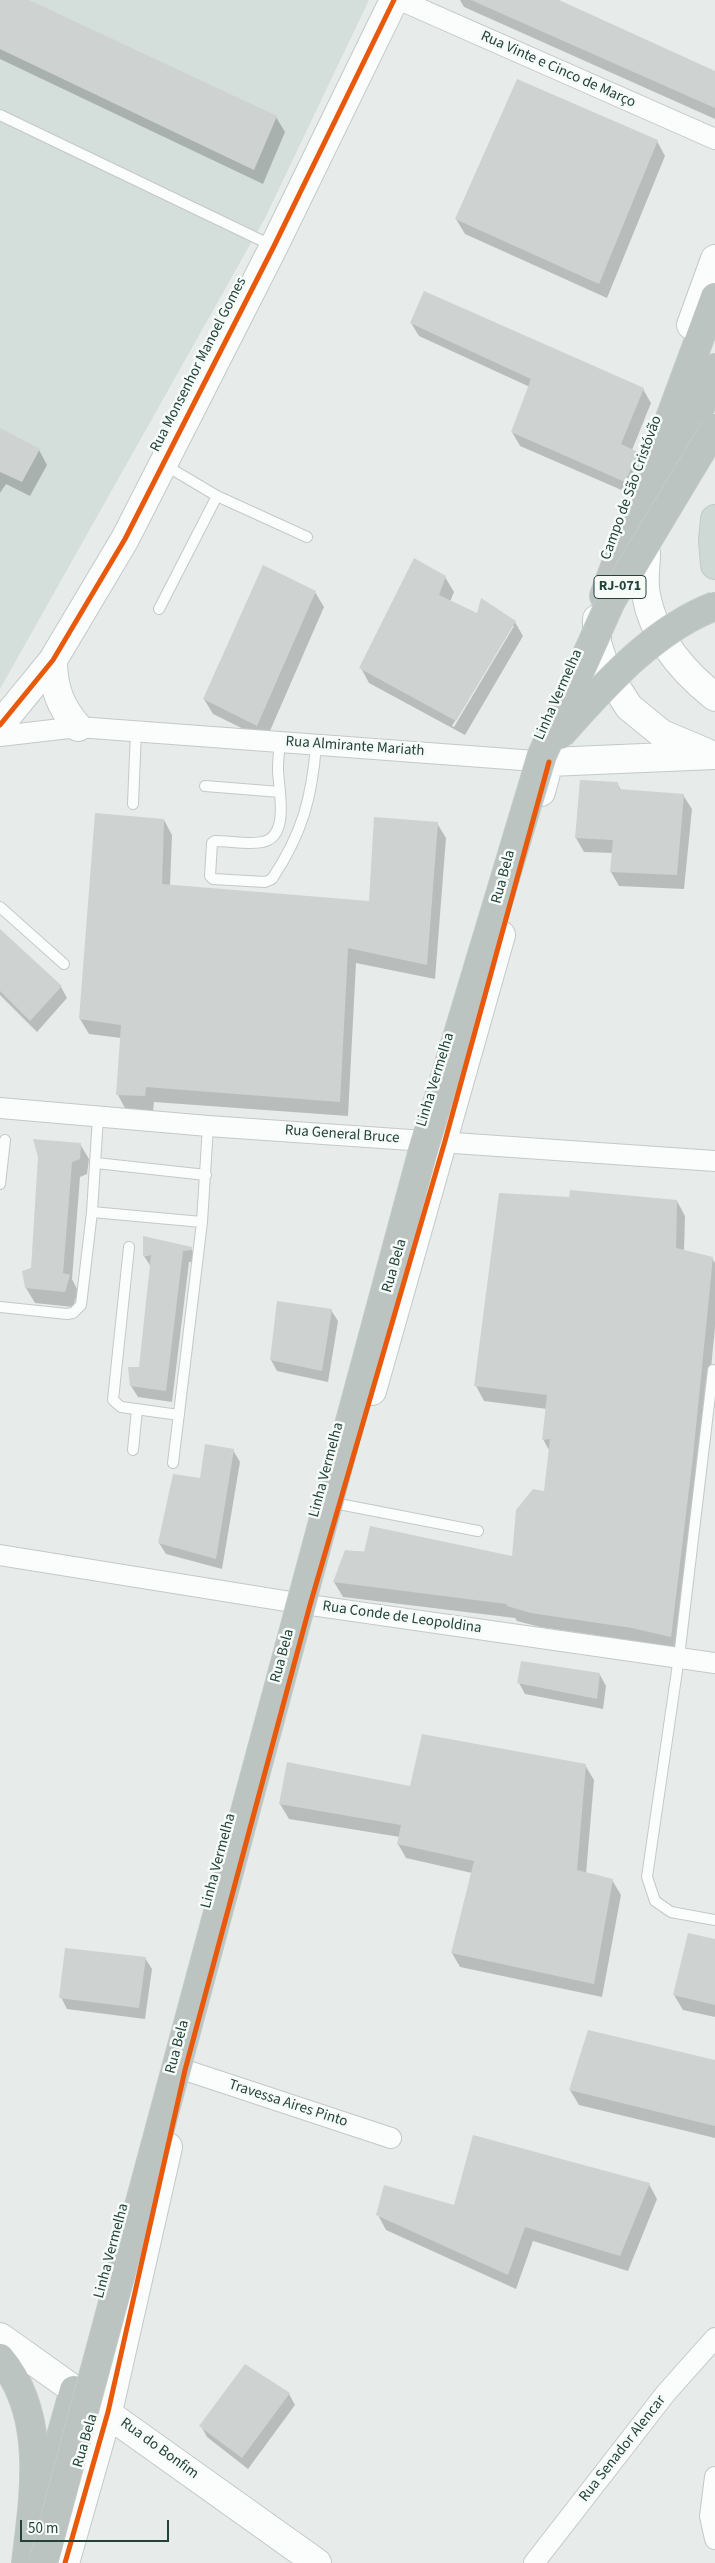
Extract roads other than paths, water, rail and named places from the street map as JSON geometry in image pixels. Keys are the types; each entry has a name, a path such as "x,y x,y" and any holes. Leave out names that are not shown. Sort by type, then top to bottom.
{"highway":[{"path":"604,596 715,297"},
{"path":"646,553 715,368"},
{"name":"Linha Vermelha","path":"26,2563 416,1146 533,752 604,596 715,413"},
{"name":"Linha Vermelha","path":"43,2563 422,1154 546,758 611,601 715,428"},
{"path":"546,758 594,696 641,652 676,627 715,606"},
{"path":"0,2358 18,2387 33,2437 35,2461 33,2504 26,2563"}],"main road":[{"path":"715,519 713,540 715,565"}],"street":[{"name":"Rua Monsenhor Manoel Gomes","path":"0,725 53,660 125,539 274,246 394,0"},
{"name":"Rua Vinte e Cinco de Março","path":"400,0 715,139"},
{"name":"Campo de São Cristóvão","path":"713,755 662,734 629,707 607,672 597,643 597,598 604,568 715,260"},
{"path":"646,553 645,594 655,627 676,660 696,682 715,697"},
{"path":"53,660 55,686 59,698 78,727"},
{"name":"Rua Almirante Mariath","path":"0,736 78,727 280,742 546,758 713,755"},
{"name":"Rua Bela","path":"65,2563 108,2412 185,2070 310,1605 444,1141 546,758"},
{"name":"Rua General Bruce","path":"0,1108 208,1126 715,1161"},
{"name":"Rua Conde de Leopoldina","path":"0,1556 310,1605 715,1663"},
{"name":"Travessa Aires Pinto","path":"185,2070 391,2138"},
{"name":"Rua do Bonfim","path":"0,2337 108,2412 317,2563"},
{"name":"Rua Senador Alencar","path":"534,2563 666,2393 715,2338"},
{"path":"715,2477 710,2516 715,2539"}],"lane":[{"path":"0,114 274,246"},
{"path":"163,464 217,496 307,537"},
{"path":"159,609 217,496"},
{"path":"132,804 136,731"},
{"path":"280,742 278,769 280,820 274,834 263,842 216,841 212,843 210,876 212,879 265,882 272,879 284,861 302,823 309,801 316,744"},
{"path":"206,786 280,792"},
{"path":"0,907 64,964"},
{"path":"0,1306 67,1314 77,1310 83,1297 92,1212 98,1117"},
{"path":"173,1463 202,1222 208,1126"},
{"path":"0,1184 5,1140"},
{"path":"96,1163 206,1175"},
{"path":"92,1212 202,1222"},
{"path":"129,1247 112,1400 121,1407 179,1415"},
{"path":"713,1370 679,1657 647,1877 655,1901 671,1912 715,1920"},
{"path":"132,1450 137,1409"},
{"path":"339,1504 478,1531"}]}
